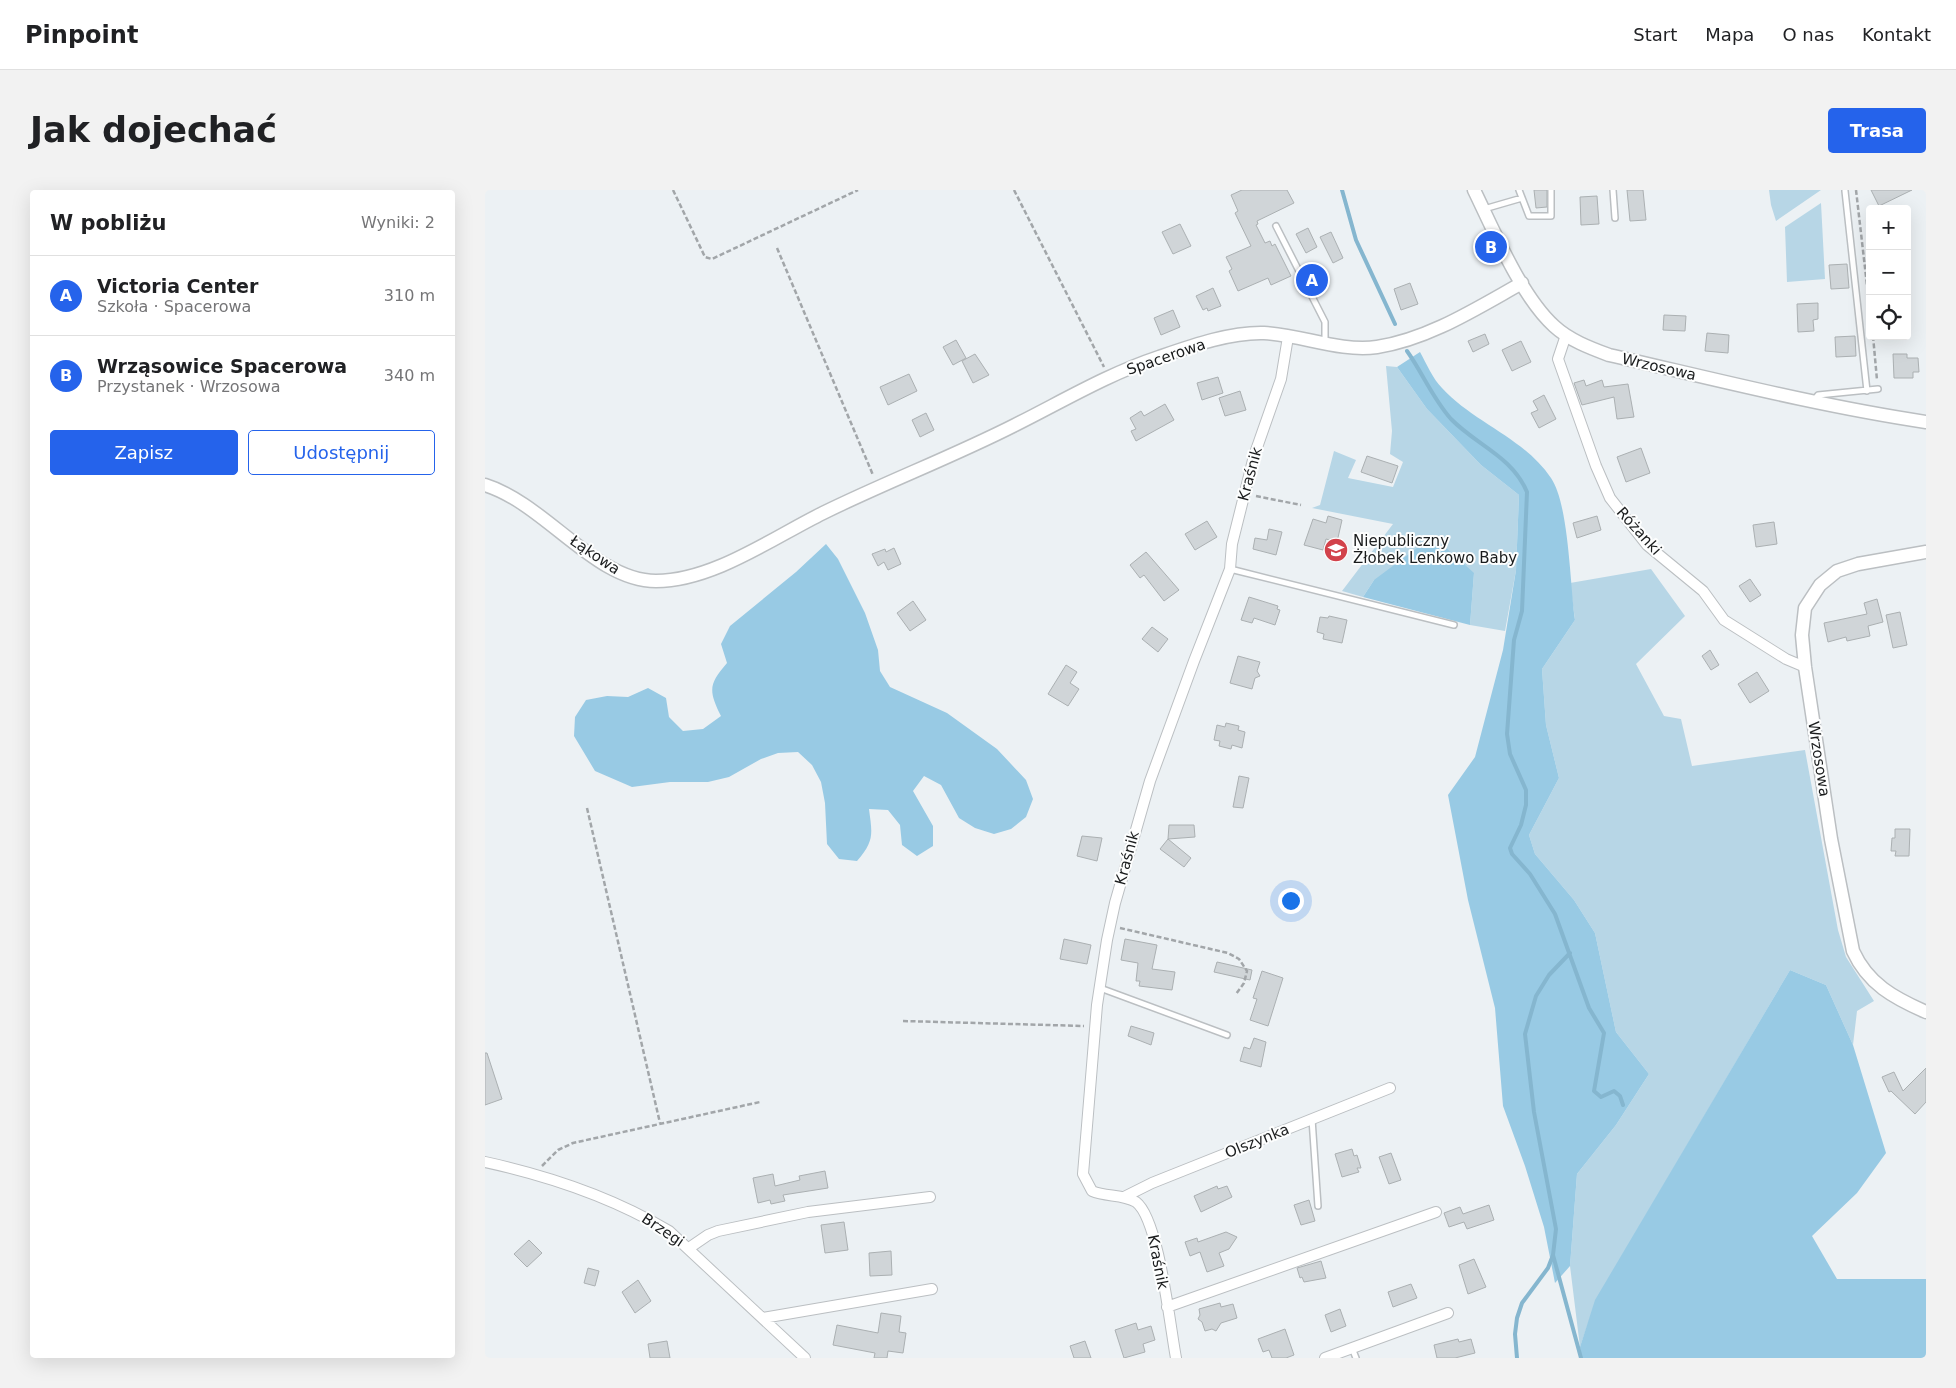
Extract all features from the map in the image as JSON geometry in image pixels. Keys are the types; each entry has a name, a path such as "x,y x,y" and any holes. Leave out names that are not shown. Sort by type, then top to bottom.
{"street":[{"name":"Wrzosowa","path":"1474,190 1522,283 1546,318 1566,335 1609,355 1812,402 1926,422"},
{"name":"Spacerowa","path":"824,512 1016,425 1108,377 1158,357 1243,334 1262,333 1288,336 1358,348 1401,341 1444,324 1522,283"},
{"name":"Różanki","path":"1566,335 1558,359 1596,466 1610,498 1647,544 1703,591 1724,620 1786,659 1805,667"},
{"name":"Kraśnik","path":"1176,1358 1151,1225 1144,1211 1137,1203 1124,1197 1104,1196 1092,1191 1083,1174 1100,988 1110,926 1138,818 1150,781 1230,569 1232,544 1253,456 1281,379 1288,336"},
{"name":"Łąkowa","path":"485,485 519,500 595,558 615,570 634,578 654,581 689,577 711,569 824,512"},
{"name":"Wrzosowa","path":"1926,552 1858,564 1837,571 1820,585 1805,608 1802,635 1805,667 1831,839 1853,951 1867,975 1878,986 1896,999 1926,1012"},
{"name":"Olszynka","path":"1124,1197 1152,1183 1390,1088"},
{"name":"Brzegi","path":"486,1164 536,1175 580,1188 642,1215 669,1231 805,1358"},
{"path":"689,1248 708,1235 719,1231 799,1214 864,1204 930,1197"},
{"path":"1167,1308 1436,1212"},
{"path":"763,1318 932,1288"},
{"path":"1325,1358 1354,1353 1448,1313"}],"lane":[{"path":"1519,190 1529,216 1551,216 1551,190"},
{"path":"1613,190 1615,218"},
{"path":"1845,191 1867,391"},
{"path":"1483,209 1521,198"},
{"path":"1276,226 1325,322 1325,343"},
{"path":"1812,402 1818,395 1878,389"},
{"path":"1230,569 1454,625"},
{"path":"1100,988 1227,1035"},
{"path":"1312,1119 1318,1206"}],"path":[{"path":"673,190 705,257 712,258 858,190"},
{"path":"1014,190 1108,377"},
{"path":"1856,190 1868,295"},
{"path":"777,248 879,488"},
{"path":"1873,340 1878,389"},
{"path":"1245,494 1301,505"},
{"path":"587,808 660,1123"},
{"path":"1110,926 1228,953 1239,959 1247,971 1244,983 1236,994"},
{"path":"903,1022 1096,1026"},
{"path":"536,1175 546,1160 558,1150 573,1143 760,1102"}],"shaded area":[{"path":"1769,190 1821,190 1776,221"},
{"path":"1821,203 1825,279 1787,282 1785,227"},
{"path":"1420,352 1442,388 1469,411 1527,452 1540,464 1551,478 1557,490 1562,506 1568,546 1575,620 1542,669 1546,725 1559,778 1529,835 1535,854 1574,900 1595,933 1616,1032 1649,1074 1616,1125 1577,1174 1570,1266 1555,1283 1544,1227 1525,1166 1503,1106 1495,1008 1468,900 1448,795 1475,757 1503,650 1516,570 1519,495 1481,465 1427,409 1397,367"},
{"path":"1386,366 1397,367 1427,409 1481,465 1519,495 1516,570 1505,631 1470,625 1474,573 1374,580 1363,597 1342,591 1393,524 1312,508 1320,505 1334,451 1356,460 1348,478 1393,487 1403,462 1390,454 1392,431"},
{"path":"1433,536 1474,573 1470,625 1363,597 1374,580"},
{"path":"826,544 838,559 865,613 878,650 880,671 890,687 947,713 997,749 1026,780 1033,799 1026,817 1011,829 994,834 975,828 959,818 941,785 924,776 913,791 933,826 933,846 917,856 902,845 900,825 888,810 869,809 871,836 867,848 857,861 839,859 827,844 825,803 821,782 812,765 798,752 778,753 761,759 729,777 708,782 670,782 632,787 595,771 574,736 575,717 586,700 607,696 628,697 648,688 666,698 669,717 683,731 703,729 721,716 714,700 712,688 717,676 727,663 721,644 730,626 796,572"},
{"path":"1651,569 1685,616 1636,664 1664,716 1681,719 1692,766 1805,750 1838,930 1846,957 1874,1001 1857,1011 1853,1045 1826,985 1790,970 1596,1300 1580,1347 1570,1266 1577,1174 1616,1125 1649,1074 1616,1032 1595,933 1574,900 1535,854 1529,835 1559,778 1546,725 1542,669 1575,620 1570,583"},
{"path":"1790,970 1826,985 1853,1045 1886,1153 1857,1193 1812,1236 1837,1279 1926,1279 1926,1358 1581,1358 1580,1347 1595,1300"}],"building":[{"path":"1242,190 1287,190 1294,203 1257,221 1258,224 1256,225 1265,243 1270,241 1272,246 1275,244 1291,276 1271,285 1268,278 1238,291 1229,271 1232,269 1226,257 1251,246 1235,213 1238,211 1231,195"},
{"path":"1534,190 1547,190 1547,207 1536,208"},
{"path":"1627,190 1643,190 1646,220 1630,221"},
{"path":"1871,190 1912,190 1881,205 1878,205"},
{"path":"1597,196 1599,224 1581,225 1580,197"},
{"path":"1180,224 1191,246 1173,254 1162,232"},
{"path":"1308,228 1317,247 1306,253 1296,234"},
{"path":"1331,232 1343,258 1333,263 1320,237"},
{"path":"1847,264 1849,288 1831,289 1829,265"},
{"path":"1410,283 1418,304 1401,310 1394,289"},
{"path":"1213,288 1221,306 1208,311 1207,308 1203,310 1196,296"},
{"path":"1818,303 1818,319 1813,320 1814,331 1798,332 1797,304"},
{"path":"1173,310 1180,327 1161,335 1154,318"},
{"path":"1664,315 1686,316 1685,331 1663,330"},
{"path":"1707,333 1729,335 1728,353 1705,351"},
{"path":"1485,334 1489,344 1473,352 1468,341"},
{"path":"1855,336 1856,356 1836,357 1835,337"},
{"path":"956,340 966,358 953,365 943,347"},
{"path":"1521,341 1531,362 1512,371 1502,350"},
{"path":"975,354 989,375 973,383 962,361"},
{"path":"1893,354 1907,354 1907,358 1918,358 1919,372 1913,372 1913,378 1894,378"},
{"path":"909,374 917,391 888,405 880,387"},
{"path":"1218,377 1223,393 1202,400 1197,383"},
{"path":"1584,380 1586,386 1602,380 1604,387 1628,384 1634,417 1617,419 1614,397 1582,405 1574,383"},
{"path":"1240,391 1246,410 1225,416 1219,398"},
{"path":"1544,395 1556,419 1539,428 1531,413 1538,410 1533,401"},
{"path":"1165,404 1174,420 1136,441 1131,431 1136,429 1130,418 1141,411 1144,416"},
{"path":"926,413 934,430 920,437 912,420"},
{"path":"1641,448 1650,473 1626,482 1617,457"},
{"path":"1367,456 1398,466 1392,483 1361,472"},
{"path":"1328,516 1342,520 1337,542 1326,539 1323,550 1304,545 1313,519 1326,523"},
{"path":"1597,516 1601,530 1577,538 1573,523"},
{"path":"1207,521 1217,537 1195,550 1185,534"},
{"path":"1774,522 1777,544 1756,547 1753,525"},
{"path":"1269,529 1282,532 1276,555 1253,549 1255,538 1267,540"},
{"path":"894,548 901,564 888,570 884,562 878,566 872,554 885,549 886,552"},
{"path":"1146,552 1179,590 1164,601 1144,575 1140,578 1130,565"},
{"path":"1750,579 1761,595 1750,602 1739,586"},
{"path":"1249,597 1278,606 1277,609 1280,610 1275,625 1254,618 1252,623 1241,620"},
{"path":"1877,599 1883,622 1868,626 1870,636 1847,641 1846,637 1828,642 1824,623 1867,614 1864,603"},
{"path":"913,601 926,620 910,631 897,613"},
{"path":"1900,612 1907,645 1893,648 1886,615"},
{"path":"1329,616 1347,620 1342,643 1323,639 1324,634 1317,632 1320,617 1328,618"},
{"path":"1152,627 1168,639 1158,652 1142,639"},
{"path":"1710,650 1719,665 1711,670 1702,656"},
{"path":"1238,656 1260,662 1257,671 1260,676 1255,678 1252,689 1230,683"},
{"path":"1066,665 1077,672 1070,683 1079,689 1068,706 1048,694"},
{"path":"1757,672 1769,691 1750,703 1738,684"},
{"path":"1226,723 1239,726 1238,730 1245,732 1242,748 1232,745 1231,749 1219,746 1220,741 1214,740 1217,725 1225,727"},
{"path":"1239,776 1249,778 1243,808 1233,807"},
{"path":"1169,825 1194,825 1195,837 1168,839"},
{"path":"1895,829 1910,829 1909,856 1895,856 1896,851 1891,851 1892,838 1895,838"},
{"path":"1082,836 1102,838 1097,861 1077,856"},
{"path":"1168,839 1191,858 1184,867 1160,849"},
{"path":"1064,939 1091,945 1087,964 1060,959"},
{"path":"1125,939 1157,945 1152,969 1175,972 1172,990 1139,986 1140,981 1136,981 1138,963 1121,960"},
{"path":"1217,962 1252,970 1250,980 1214,972"},
{"path":"1262,971 1283,978 1268,1026 1250,1020 1257,999 1253,998"},
{"path":"1131,1026 1154,1033 1151,1045 1128,1036"},
{"path":"1254,1038 1266,1042 1261,1067 1240,1061 1244,1047 1250,1049"},
{"path":"485,1053 487,1053 502,1099 485,1105"},
{"path":"1926,1068 1926,1102 1915,1114 1891,1091 1889,1092 1882,1077 1894,1072 1903,1091"},
{"path":"1352,1149 1354,1156 1357,1155 1361,1168 1357,1168 1359,1172 1342,1177 1335,1154"},
{"path":"1391,1153 1401,1180 1389,1184 1379,1157"},
{"path":"825,1171 828,1188 783,1195 785,1201 771,1204 770,1200 758,1203 753,1178 773,1174 775,1186 800,1180 799,1176"},
{"path":"1217,1186 1218,1189 1227,1186 1232,1197 1201,1212 1194,1196"},
{"path":"1309,1200 1315,1221 1301,1225 1294,1205"},
{"path":"1489,1205 1494,1220 1467,1229 1464,1222 1449,1227 1444,1213 1460,1207 1463,1214"},
{"path":"844,1222 848,1250 825,1253 821,1225"},
{"path":"1226,1232 1237,1237 1229,1249 1219,1253 1224,1266 1207,1272 1200,1252 1190,1256 1185,1242 1197,1238 1198,1242"},
{"path":"529,1240 542,1253 527,1267 514,1254"},
{"path":"891,1251 892,1275 870,1276 869,1253"},
{"path":"1474,1259 1486,1287 1468,1294 1459,1265"},
{"path":"1321,1261 1326,1278 1304,1282 1302,1277 1300,1278 1297,1268"},
{"path":"588,1268 599,1271 595,1286 584,1283"},
{"path":"638,1280 651,1301 635,1313 622,1292"},
{"path":"1411,1284 1417,1298 1393,1307 1388,1292"},
{"path":"1220,1303 1221,1307 1233,1304 1237,1318 1221,1323 1216,1331 1212,1329 1205,1331 1202,1322 1198,1319 1200,1315 1199,1309"},
{"path":"1340,1309 1346,1326 1331,1332 1325,1315"},
{"path":"881,1313 901,1316 899,1332 906,1333 903,1353 888,1351 887,1358 874,1358 875,1353 833,1345 837,1325 878,1333"},
{"path":"1136,1323 1138,1330 1151,1326 1155,1340 1143,1344 1145,1352 1124,1358 1115,1330"},
{"path":"1285,1329 1294,1355 1286,1358 1272,1358 1269,1350 1263,1352 1258,1339"},
{"path":"1458,1339 1459,1342 1471,1339 1475,1353 1455,1358 1437,1358 1434,1345"},
{"path":"667,1341 670,1358 650,1358 648,1344"},
{"path":"1085,1341 1091,1358 1074,1358 1070,1346"}],"waterway":[{"path":"1342,190 1356,240 1395,324"},
{"path":"1407,351 1451,419 1503,460 1512,469 1527,492 1522,611 1514,640 1507,734 1510,754 1526,790 1526,805 1521,825 1510,848 1512,854 1530,874 1555,914 1589,1008 1604,1033 1594,1091 1601,1097 1614,1091 1620,1096 1623,1105"},
{"path":"1517,1358 1515,1334 1517,1318 1522,1303 1548,1268 1553,1255 1556,1229 1534,1112 1525,1034 1536,996 1549,975 1570,953"},
{"path":"1553,1255 1581,1358"}],"place":[{"name":"Wrząsowice Spacerowa","path":"1491,247"},
{"name":"Victoria Center","path":"1312,280"},
{"name":"Niepubliczny Żłobek Lenkowo Baby","path":"1336,550"}]}
